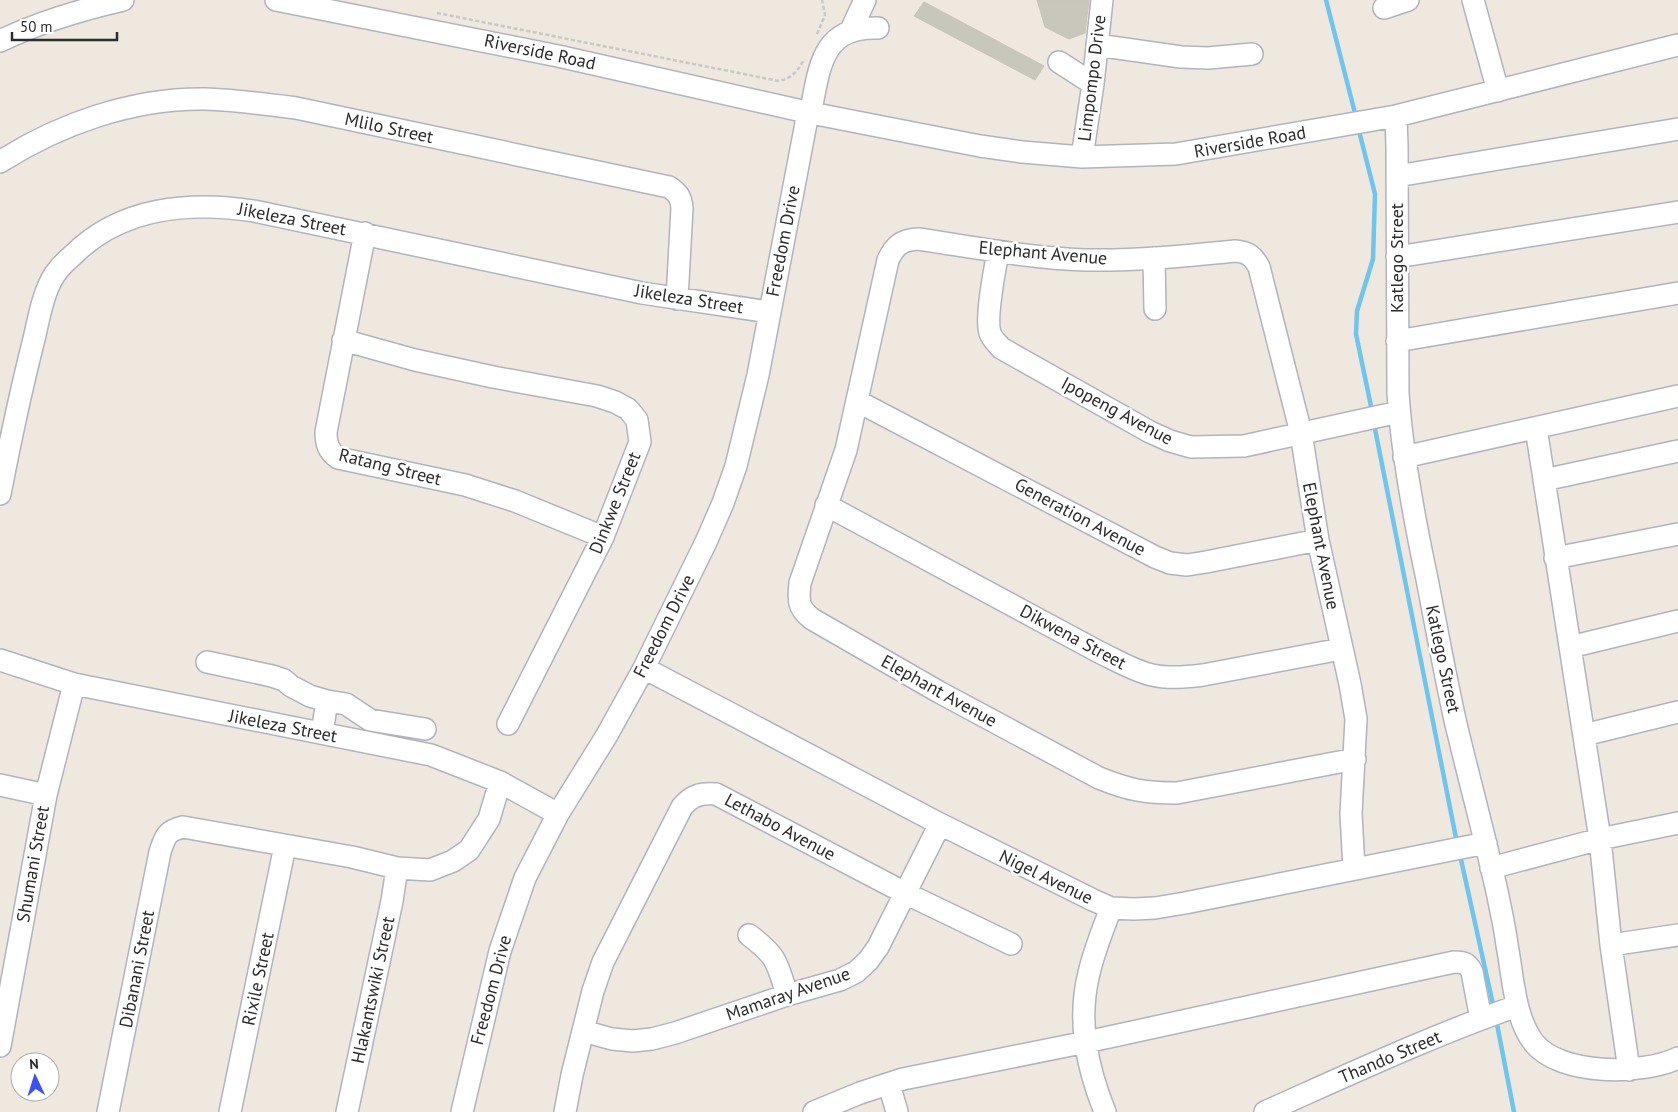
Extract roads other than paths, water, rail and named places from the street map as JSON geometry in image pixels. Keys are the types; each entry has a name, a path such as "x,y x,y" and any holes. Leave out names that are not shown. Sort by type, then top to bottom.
{"street":[{"path":"0,41 51,20 84,9 123,0"},
{"name":"Riverside Road","path":"276,0 558,56 809,112 980,146 1082,157 1176,154 1396,116 1678,45"},
{"path":"851,30 865,0"},
{"name":"Limpompo Drive","path":"1082,157 1102,0"},
{"path":"1384,8 1408,0"},
{"path":"1473,0 1498,91"},
{"path":"851,30 862,27 878,28"},
{"name":"Freedom Drive","path":"462,1112 500,951 525,878 558,814 607,734 644,668 706,542 733,475 758,376 769,312 819,70 831,45 851,30"},
{"path":"1097,45 1181,57 1208,58 1252,54"},
{"path":"1059,62 1092,84"},
{"name":"Mlilo Street","path":"0,162 17,151 64,128 109,113 153,103 204,99 251,102 296,108 668,187 676,191 681,198 682,208 677,299"},
{"name":"Katlego Street","path":"1396,116 1397,341 1399,412 1404,457 1453,710 1486,843 1507,942 1517,1006 1534,1042 1544,1053 1559,1059 1601,1070 1629,1070 1658,1065 1678,1058"},
{"path":"1397,176 1678,129"},
{"name":"Jikeleza Street","path":"0,494 9,402 48,289 55,274 86,242 108,227 164,210 194,206 223,206 365,233 677,299 769,312"},
{"path":"1397,257 1678,212"},
{"name":"Ratang Street","path":"365,233 326,432 328,448 332,454 338,458 465,485 515,501 603,537"},
{"name":"Elephant Avenue","path":"918,239 998,251 1084,260 1154,258 1235,251 1250,254 1259,267 1301,433 1318,540 1350,684 1356,719 1355,759 1177,793 1151,793 1126,789 1099,778 939,692 812,620 803,612 799,600 800,583 846,450 888,260 899,243 918,239"},
{"name":"Ipopeng Avenue","path":"998,251 989,326 990,334 994,341 1001,348 1170,442 1191,447 1244,446 1399,412"},
{"path":"1154,258 1155,309"},
{"path":"1397,341 1678,293"},
{"name":"Dinkwe Street","path":"343,340 415,360 597,396 628,409 637,420 640,442 603,537 508,724"},
{"path":"1404,457 1678,396"},
{"name":"Generation Avenue","path":"857,401 1170,563 1187,565 1318,540"},
{"path":"1536,428 1600,838 1629,1070"},
{"path":"1544,480 1678,451"},
{"name":"Dikwena Street","path":"826,505 1099,652 1133,669 1154,676 1180,678 1203,675 1341,648"},
{"path":"1555,558 1678,534"},
{"path":"1570,647 1678,621"},
{"name":"Jikeleza Street","path":"0,660 74,684 431,755 500,782 558,814"},
{"path":"208,662 284,680 310,696 346,704 370,720 425,729"},
{"name":"Nigel Avenue","path":"644,668 940,824 1075,892 1112,908 1155,908 1486,843"},
{"name":"Shumani Street","path":"0,1046 46,795 74,684"},
{"path":"322,733 328,701"},
{"path":"1584,736 1678,712"},
{"path":"1354,869 1351,814 1355,759"},
{"path":"285,846 397,868 430,870 454,862 469,850 489,819 500,782"},
{"path":"0,785 46,795"},
{"name":"Lethabo Avenue","path":"565,1112 572,1075 593,991 603,962 682,807 695,796 704,793 716,794 905,893 1011,944"},
{"path":"1491,868 1600,838 1678,823"},
{"name":"Mamaray Avenue","path":"583,1031 612,1039 652,1039 787,995 840,980 856,972 868,961 878,947 940,824"},
{"name":"Dibanani Street","path":"108,1112 160,852 165,837 173,829 183,827 285,846"},
{"name":"Rixile Street","path":"230,1112 285,846"},
{"name":"Hlakantswiki Street","path":"347,1112 392,901 397,868"},
{"path":"1105,1112 1092,1080 1084,1042 1085,998 1088,974 1112,908"},
{"path":"749,935 772,954 787,995"},
{"path":"1612,945 1678,935"},
{"path":"814,1112 860,1093 904,1080 1454,962 1464,962 1472,972 1481,1019"},
{"name":"Thando Street","path":"1265,1112 1359,1070 1517,1006"},
{"path":"890,1084 897,1112"}],"waterway":[{"path":"1326,0 1356,117"},
{"path":"1358,127 1375,194 1373,259 1357,311 1356,334 1372,411"},
{"path":"1374,424 1457,843"},
{"path":"1460,855 1494,1009"},
{"path":"1496,1019 1514,1112"}]}
